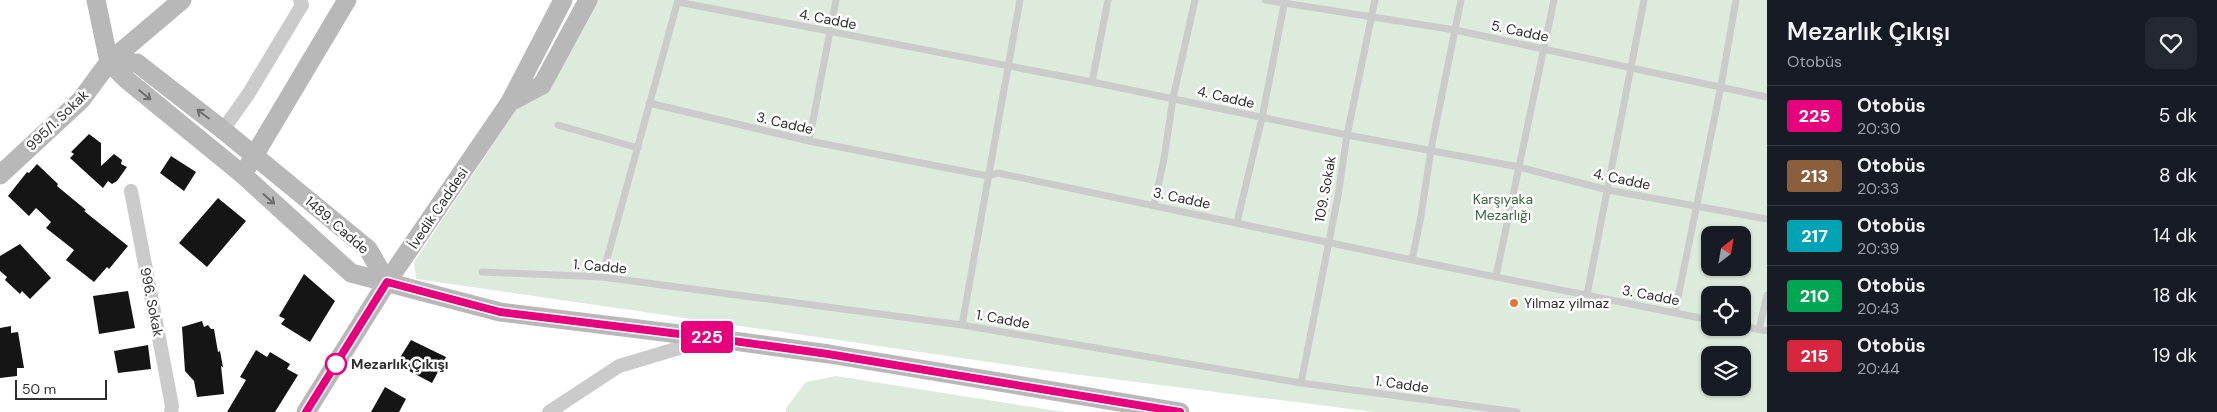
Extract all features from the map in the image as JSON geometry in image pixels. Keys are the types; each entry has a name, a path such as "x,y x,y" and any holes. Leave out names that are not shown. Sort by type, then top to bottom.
{"street":[{"path":"96,0 109,62"},
{"name":"995/1. Sokak","path":"0,174 81,100 109,62 182,0"},
{"path":"223,130 249,93 302,5 300,0"},
{"path":"242,174 255,156 347,0"},
{"name":"İvedik Caddesi","path":"306,412 387,282 510,102 563,0"},
{"path":"510,102 542,86 588,0"},
{"name":"1489. Cadde","path":"109,62 137,63 223,130 368,249 387,282"},
{"name":"1489. Cadde","path":"109,62 127,80 242,174 351,273 387,282"},
{"name":"996. Sokak","path":"131,191 172,406 171,412"},
{"path":"387,282 500,312 712,338 838,356 1180,412"},
{"path":"554,410 619,366 712,338"}],"lane":[{"path":"809,141 836,0"},
{"path":"962,325 1020,0"},
{"path":"1092,82 1108,0"},
{"path":"1154,205 1164,159 1173,98 1195,0"},
{"name":"5. Cadde","path":"1265,0 1455,30 1767,96"},
{"name":"109. Sokak","path":"1301,382 1347,135 1375,0"},
{"path":"1412,260 1431,149 1461,0"},
{"path":"1496,276 1554,0"},
{"path":"1587,295 1644,0"},
{"path":"1675,312 1698,207 1736,0"},
{"path":"602,277 678,1"},
{"name":"4. Cadde","path":"678,1 830,33 1173,98 1347,135 1431,149 1519,167 1608,190 1767,219"},
{"path":"1237,222 1262,118 1285,2"},
{"name":"3. Cadde","path":"649,103 809,141 988,176 998,173 1412,260 1701,318"},
{"path":"558,125 638,148"},
{"name":"1. Cadde","path":"482,272 602,277 962,325 1301,382 1517,412"},
{"path":"1759,330 1767,295"},
{"path":"1751,328 1767,331"}],"green space":[{"name":"Karşıyaka Mezarlığı","path":"594,0 1767,0 1767,412 1374,412 1065,373 416,279 414,262 555,52"},
{"path":"836,376 1064,412 786,412 786,408 806,382"}],"building":[{"path":"89,134 101,143 101,166 114,154 122,160 121,164 127,167 117,181 112,184 108,181 103,188 70,158 74,154 71,152"},
{"path":"171,156 196,172 184,191 160,173"},
{"path":"37,164 58,184 57,186 86,210 84,211 128,246 109,269 107,267 94,282 66,260 74,250 46,228 51,222 36,208 29,216 8,196 27,172 29,173"},
{"path":"218,198 246,221 207,267 179,243"},
{"path":"20,244 51,278 30,299 22,291 20,294 5,280 7,277 0,271 0,256"},
{"path":"304,274 335,301 310,342 281,324 285,319 279,316"},
{"path":"128,291 135,328 99,334 93,296"},
{"path":"202,321 204,327 208,325 211,329 214,329 223,367 221,366 224,394 197,397 194,381 185,371 182,327"},
{"path":"11,326 11,333 18,332 24,368 17,368 17,376 0,378 0,328"},
{"path":"411,340 446,357 432,383 396,364"},
{"path":"148,345 151,369 118,373 114,351"},
{"path":"256,350 267,357 270,352 290,364 287,369 298,375 275,412 227,412 246,380 240,377"},
{"path":"385,387 406,399 399,412 371,412"}],"bus line":[{"name":"225","path":"306,412 387,282 500,312 828,354 1180,412"}],"place":[{"name":"Yilmaz yilmaz","path":"1514,303"},
{"name":"Mezarlık Çıkışı","path":"336,364"}]}
